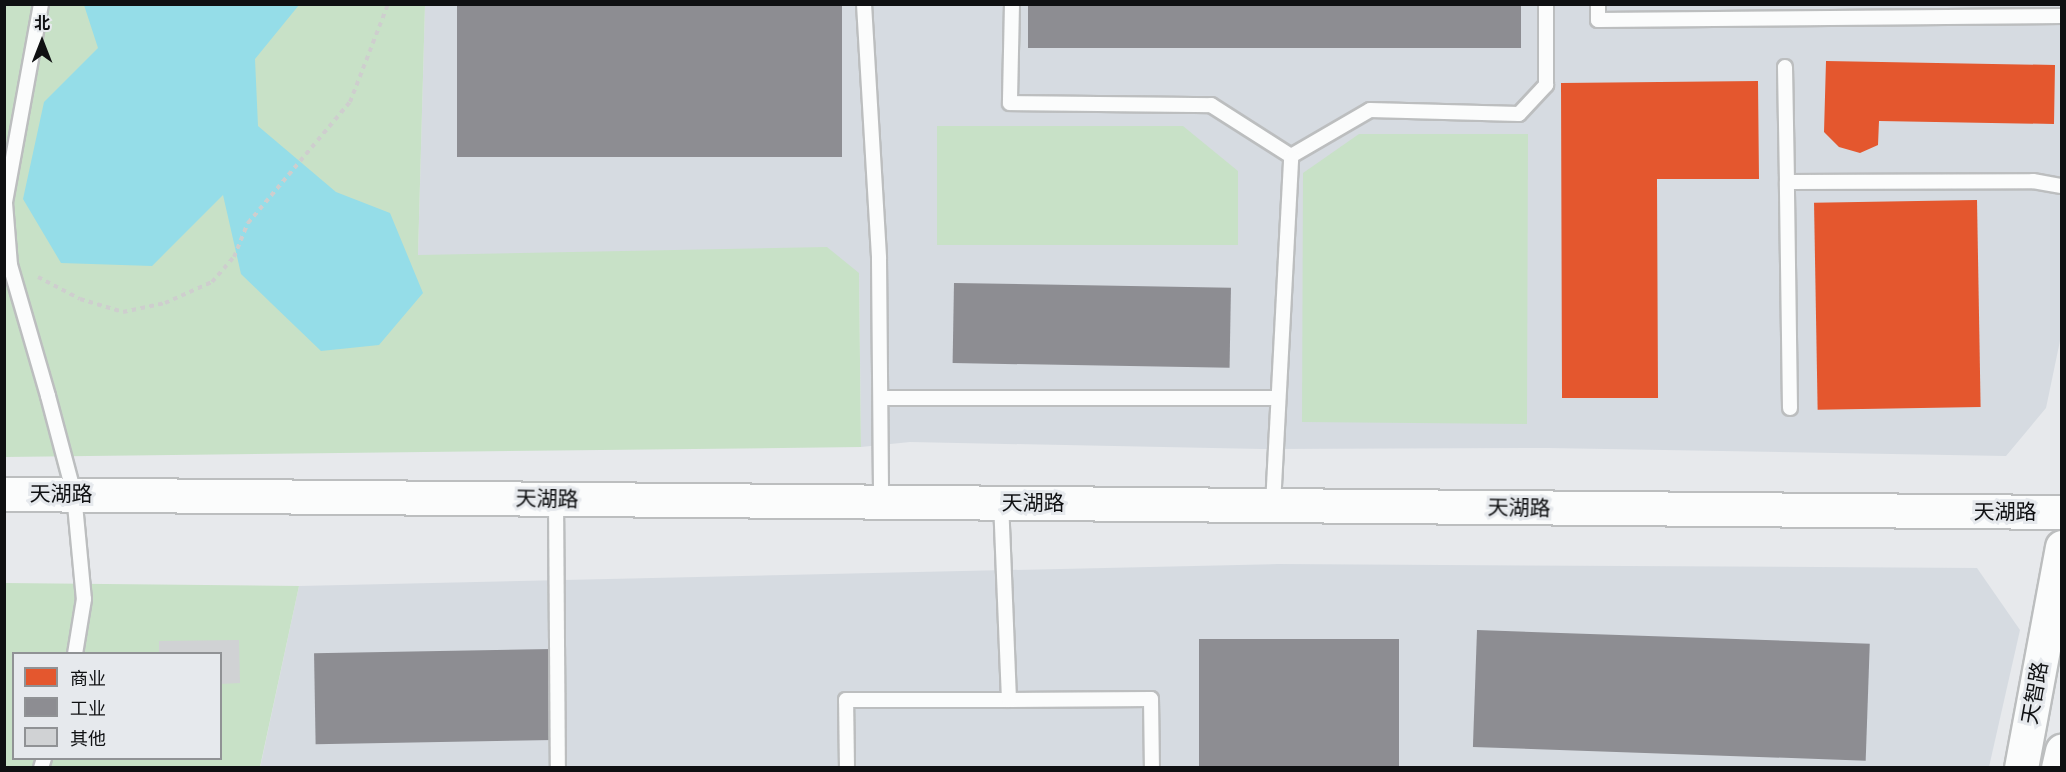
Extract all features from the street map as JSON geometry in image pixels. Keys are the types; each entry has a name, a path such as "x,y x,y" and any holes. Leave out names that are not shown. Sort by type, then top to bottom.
{"street":[{"name":"天湖路","path":"4,494 2061,512"},
{"name":"天智路","path":"2021,768 2061,547"},
{"name":"天智路","path":"2058,768 2061,750"}],"lane":[{"path":"41,4 5,203 9,255 74,494 84,599 75,652"},
{"path":"864,4 879,259 881,502"},
{"path":"1012,4 1010,103 1211,105 1291,156"},
{"path":"1291,156 1370,110 1519,114 1546,85 1546,4"},
{"path":"1598,4 1598,20 2061,16"},
{"path":"1785,67 1790,408"},
{"path":"1273,505 1291,156"},
{"path":"1786,182 2033,181 2061,186"},
{"path":"880,398 1278,398"},
{"path":"556,499 558,768"},
{"path":"1001,503 1009,700"},
{"path":"847,768 846,700 1151,699 1152,768"}],"path":[{"path":"9,255 46,283 80,299 123,312 165,303 212,282 234,257 248,223 350,102 388,4"}],"shaded area":[{"path":"425,5 2061,5 2061,336 2046,408 2006,456 1548,448 1262,449 910,442 861,447 859,273 418,255"},
{"path":"1278,564 1977,568 2020,630 1989,767 260,768 299,586"}],"green space":[{"path":"4,5 425,5 418,255 827,247 859,273 861,447 5,457"},
{"path":"937,126 1183,126 1238,171 1238,245 937,245"},
{"path":"1359,134 1528,134 1527,424 1302,422 1303,173"},
{"path":"5,583 299,586 260,767 5,768"}],"water":[{"path":"84,5 299,5 255,59 258,126 336,192 390,213 423,293 379,345 321,351 271,303 241,274 223,195 152,266 61,263 23,199 44,102 98,48"}],"building: 商业":[{"path":"1826,61 2055,65 2054,124 1879,121 1878,145 1860,153 1839,147 1824,132"},
{"path":"1758,81 1759,179 1657,179 1658,398 1562,398 1561,83"},
{"path":"1977,200 1981,407 1818,410 1814,203"}],"building: 工业":[{"path":"457,4 842,4 842,157 457,157"},
{"path":"1028,4 1521,4 1521,48 1028,48"},
{"path":"954,283 1231,288 1230,368 953,363"},
{"path":"1477,630 1870,644 1866,761 1473,747"},
{"path":"1199,639 1399,639 1399,768 1199,768"},
{"path":"552,649 554,740 316,744 314,653"}],"building: 其他":[{"path":"239,640 240,683 222,684 222,652 159,652 159,641"}]}
